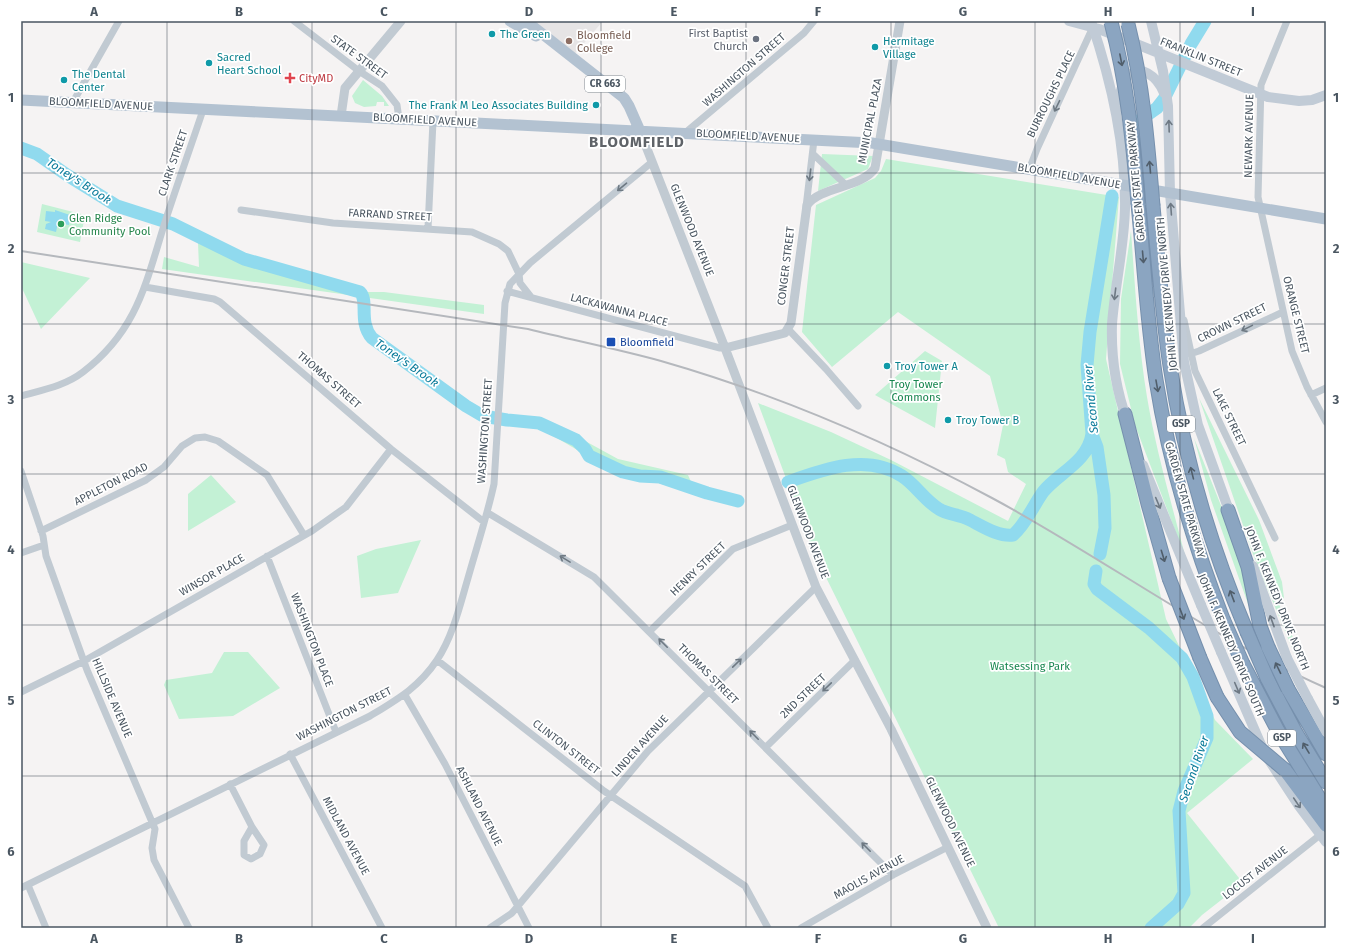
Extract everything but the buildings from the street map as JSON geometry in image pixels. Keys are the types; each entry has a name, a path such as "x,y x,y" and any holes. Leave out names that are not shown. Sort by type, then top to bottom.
{"highway":[{"name":"GARDEN STATE PARKWAY","path":"1111,22 1130,113 1153,356 1166,432 1191,530 1223,619 1243,664 1278,731 1326,809"},
{"name":"GARDEN STATE PARKWAY","path":"1127,23 1138,69 1144,108 1168,353 1185,442 1209,530 1247,632 1267,678 1296,733 1326,782"},
{"path":"1125,414 1169,578 1197,651 1223,708 1245,738 1284,770 1324,834"},
{"path":"1228,510 1248,567 1260,626 1268,647 1288,689 1326,754"}],"main road":[{"name":"CR 663","path":"510,21 558,48"},
{"name":"CR 663","path":"526,21 558,48 624,98 640,131"},
{"name":"FRANKLIN STREET","path":"1069,21 1092,24 1160,54 1260,94 1291,101 1312,100 1326,95"},
{"name":"JOHN F. KENNEDY DRIVE NORTH","path":"1150,21 1160,54 1163,82 1168,106 1170,193 1177,300 1182,349 1191,400 1202,437 1228,510 1252,566 1287,658 1326,732"},
{"name":"JOHN F. KENNEDY DRIVE SOUTH","path":"1092,24 1106,73 1116,118 1124,186 1125,210 1112,337 1116,374 1125,414 1152,490 1265,754 1299,806 1324,834"},
{"path":"1116,118 1121,92 1130,75 1136,71 1147,72 1163,82"},
{"name":"BLOOMFIELD AVENUE","path":"21,100 880,144 1326,219"}],"street":[{"path":"73,102 119,21"},
{"name":"STATE STREET","path":"294,21 359,71 378,82 390,95 398,108 399,119"},
{"path":"341,116 343,91 401,21"},
{"name":"WASHINGTON STREET","path":"685,133 804,33 814,21"},
{"name":"MUNICIPAL PLAZA","path":"806,209 813,198 846,185 873,171 880,144 900,21"},
{"name":"NEWARK AVENUE","path":"1260,208 1260,94 1264,75 1287,21"},
{"name":"BURROUGHS PLACE","path":"1029,170 1092,24"},
{"name":"CLARK STREET","path":"21,396 66,382 83,372 121,334 135,311 145,287 167,216 203,110"},
{"path":"428,228 432,121"},
{"name":"GLENWOOD AVENUE","path":"640,131 816,587 891,729 987,928"},
{"name":"CONGER STREET","path":"788,330 791,323 814,140"},
{"path":"813,154 846,185"},
{"name":"WASHINGTON STREET","path":"24,886 370,716 405,695 420,680 437,660 449,637 488,513 494,484 507,291 519,274 530,263 652,162"},
{"name":"ORANGE STREET","path":"1260,208 1292,351 1311,395 1326,422"},
{"name":"FARRAND STREET","path":"241,210 333,223 468,230 499,244 508,251 519,274"},
{"path":"519,274 520,283 531,297"},
{"name":"THOMAS STREET","path":"145,287 214,299 220,302 392,449 484,522"},
{"name":"LACKAWANNA PLACE","path":"507,291 720,348 725,348"},
{"name":"LAKE STREET","path":"1177,300 1186,326 1190,354 1197,377 1275,538"},
{"name":"CROWN STREET","path":"1190,354 1283,312"},
{"path":"725,348 779,335 788,330 826,368 858,406"},
{"path":"1311,395 1326,388"},
{"name":"APPLETON ROAD","path":"41,531 146,480 164,467 182,446 195,438 205,437 218,441 267,475 304,535"},
{"name":"WINSOR PLACE","path":"21,692 84,661 304,535 346,507 392,449"},
{"name":"HILLSIDE AVENUE","path":"21,471 41,531 46,556 84,661 153,823 155,829 152,848 154,860 189,928"},
{"name":"THOMAS STREET","path":"488,513 594,577 650,631 893,875"},
{"name":"HENRY STREET","path":"650,631 733,549 792,525"},
{"path":"21,553 44,545"},
{"name":"WASHINGTON PLACE","path":"267,556 336,732"},
{"name":"LINDEN AVENUE","path":"490,928 512,913 648,751 816,587"},
{"name":"CLINTON STREET","path":"437,660 611,796 745,886 768,928"},
{"name":"2ND STREET","path":"766,747 855,660"},
{"name":"ASHLAND AVENUE","path":"405,695 445,764 529,928"},
{"name":"MIDLAND AVENUE","path":"290,754 382,928"},
{"path":"230,784 252,827"},
{"name":"LOCUST AVENUE","path":"1203,928 1324,834"},
{"name":"MAOLIS AVENUE","path":"801,928 893,875 948,847"},
{"path":"24,886 46,928"}],"shaded area":[{"name":"Bloomfield College","path":"527,21 603,21 572,57"}],"green space":[{"path":"363,80 382,96 389,106 384,106 384,102 377,102 376,106 364,107 355,103 352,96"},
{"path":"822,154 873,156 868,169 818,191"},
{"name":"Watsessing Park","path":"886,159 1119,197 1106,359 1166,619 1215,720 1253,759 1187,813 1243,883 1202,915 1189,928 999,928 813,551 758,403 831,432 891,460 1008,521 1026,484 1008,472 1005,459 997,455 1003,425 990,376 898,312 832,367 802,332 816,205 875,178 881,171"},
{"name":"Glen Ridge Community Pool","path":"42,204 85,215 80,242 37,232"},
{"path":"1131,231 1139,335 1147,397 1160,458 1186,559 1135,425 1120,364 1121,299"},
{"path":"203,236 240,256 367,292 384,292 484,305 484,314 162,269 164,257 199,267 198,243"},
{"path":"21,262 90,278 41,329 21,286"},
{"name":"Troy Tower Commons","path":"925,351 942,361 935,428 875,395"},
{"path":"1199,398 1259,520 1282,582 1284,598 1279,604 1299,652 1295,655 1253,554"},
{"path":"545,421 556,425 618,459 688,475 692,484 712,499 608,468 550,434"},
{"path":"1194,438 1247,574 1252,615 1211,500"},
{"path":"211,475 236,502 188,531 188,494"},
{"path":"421,540 398,593 361,598 357,556 376,549"},
{"path":"224,652 248,652 280,688 233,716 179,719 164,685 166,680 212,673"}],"water":[{"path":"55,210 70,215 69,225 58,223 56,232 45,229 46,224 51,222 45,221 46,211 55,212"}],"waterway":[{"name":"Second River","path":"1126,135 1133,125 1157,108 1164,99 1191,44 1205,21"},
{"name":"Toney's Brook","path":"21,148 37,154 67,175 117,206 173,224 244,259 360,292 364,301 365,325 372,338 466,406 483,416 539,423 576,440 585,449 589,456 623,472 640,476 660,477 707,493 738,501"},
{"name":"Second River","path":"1100,554 1105,528 1104,495 1097,447 1092,434 1087,365 1090,332 1112,196"},
{"name":"Toney's Brook","path":"788,482 831,468 860,464 874,465 889,469 902,476 929,501 943,511 966,518 996,533 1013,535 1026,520 1049,485 1079,460 1085,452 1092,434"},
{"name":"Second River","path":"1096,571 1094,584 1097,589 1149,628 1182,658 1193,677 1207,716 1207,738 1184,791 1179,811 1184,893 1178,904 1151,928"}],"railway":[{"path":"21,251 528,329 661,361 746,388 830,420 952,477 1034,521 1240,645 1283,668 1326,688"}],"place":[{"name":"The Green","path":"492,34"},
{"name":"First Baptist Church","path":"756,39"},
{"name":"Bloomfield College","path":"569,41"},
{"name":"Hermitage Village","path":"875,47"},
{"name":"Sacred Heart School","path":"209,63"},
{"name":"CityMD","path":"290,78"},
{"name":"The Dental Center","path":"64,80"},
{"name":"The Frank M Leo Associates Building","path":"596,105"},
{"name":"Glen Ridge Community Pool","path":"61,224"},
{"name":"Bloomfield","path":"611,342"},
{"name":"Troy Tower A","path":"887,366"},
{"name":"Troy Tower B","path":"948,420"}],"district":[{"name":"BLOOMFIELD","path":"637,142"}]}
